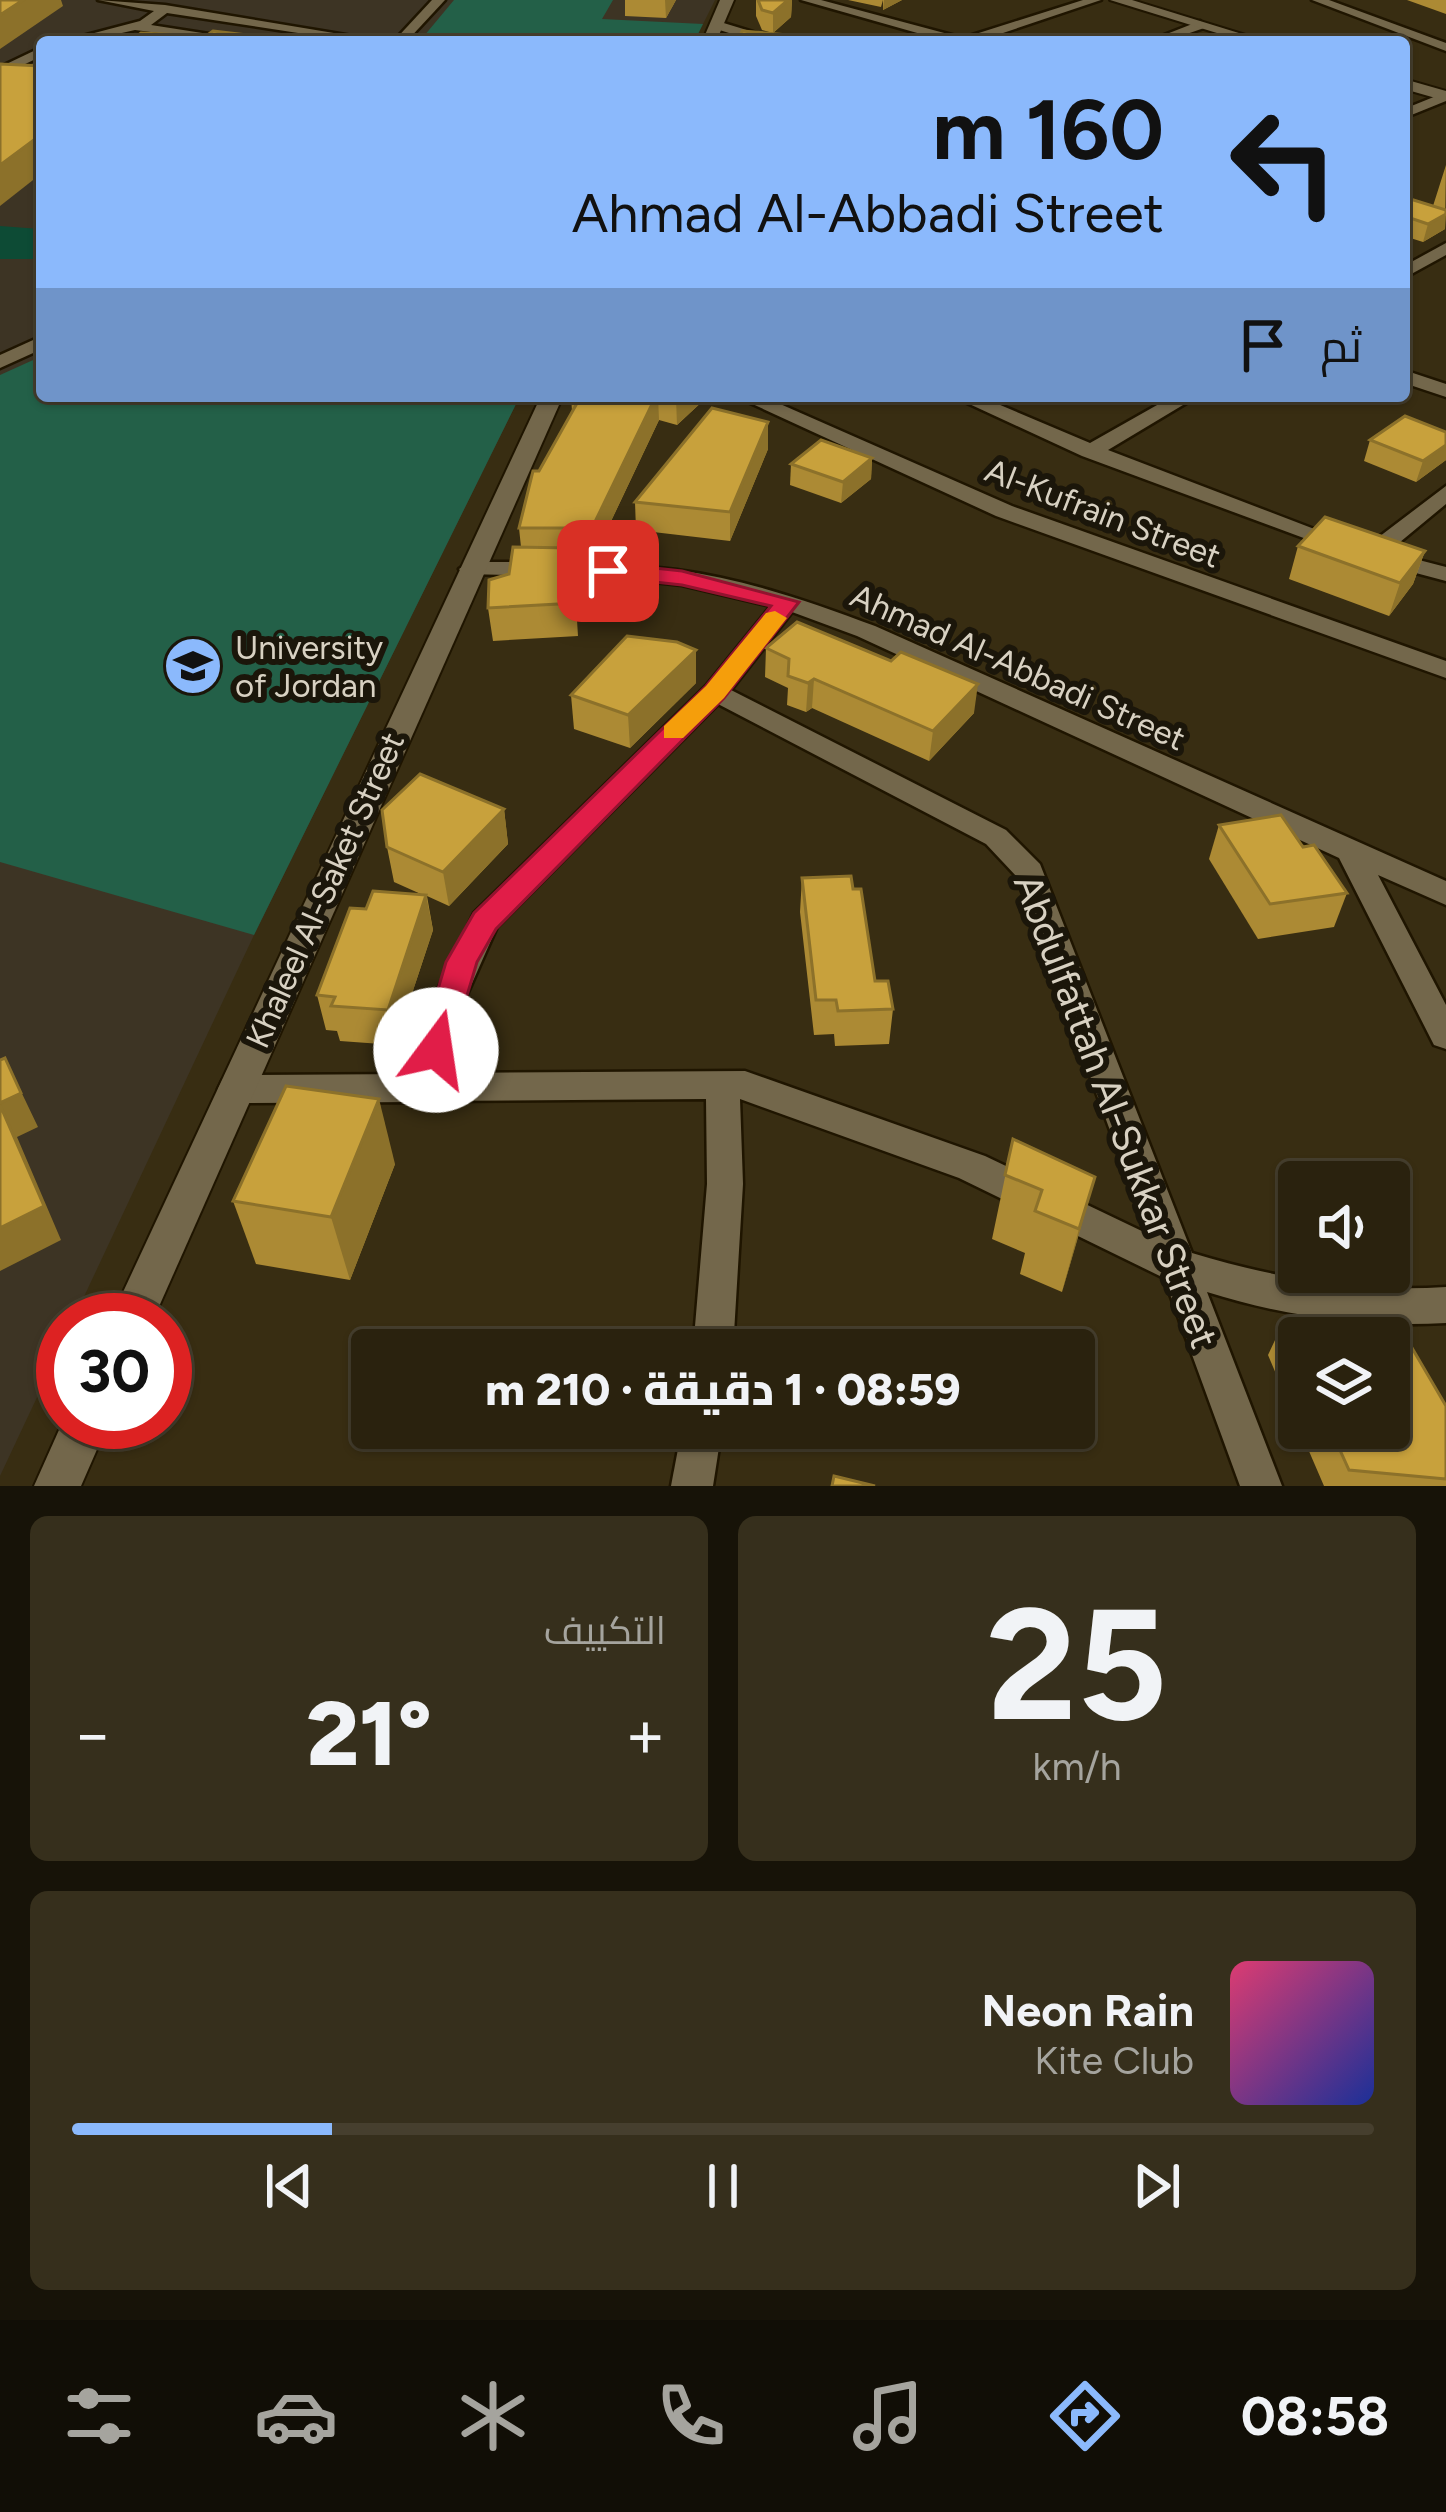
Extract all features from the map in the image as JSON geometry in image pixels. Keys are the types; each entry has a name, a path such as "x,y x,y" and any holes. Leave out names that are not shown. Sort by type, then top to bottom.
{"street":[{"path":"104,0 343,36"},
{"path":"405,36 439,0"},
{"path":"727,0 713,34 751,36"},
{"path":"812,0 941,36"},
{"path":"982,36 1095,0"},
{"path":"1117,0 1240,36"},
{"path":"1318,0 1446,47"},
{"path":"94,36 139,26 165,9"},
{"path":"1169,36 1200,25"},
{"path":"139,26 202,36"},
{"path":"0,72 36,54"},
{"path":"1410,86 1445,96"},
{"path":"1410,111 1445,96"},
{"path":"1410,269 1446,248"},
{"path":"0,362 36,345"},
{"path":"1410,378 1446,391"},
{"name":"Khaleel Al-Saket Street","path":"143,1293 549,402"},
{"name":"Al-Kufrain Street","path":"758,402 1017,517 1446,670"},
{"path":"976,402 1089,452 1371,554 1446,574"},
{"path":"1089,452 1178,402"},
{"path":"1371,554 1446,494"},
{"name":"Ahmad Al-Abbadi Street","path":"471,569 643,573 787,602 866,632 1446,894"},
{"path":"427,1091 446,1008 462,962 485,921 715,692 787,602"},
{"name":"Abdulfattah Al-Sukkar Street","path":"715,692 941,806 1014,850 1030,872 1261,1486"},
{"path":"1352,854 1446,1036"},
{"path":"235,1089 427,1091 723,1082 765,1089 972,1167 1174,1264 1283,1294 1402,1308 1446,1305"},
{"path":"714,1329 725,1184 723,1082"},
{"path":"57,1486 74,1449"},
{"path":"692,1486 698,1449"}],"shaded area":[{"name":"University of Jordan","path":"0,0 715,0 697,36 36,36 36,402 517,402 254,935 86,1293 36,1293 36,1399 0,1476"}],"green space":[{"path":"454,0 613,0 602,19 703,24 697,36 424,36"},
{"path":"0,226 36,229 36,259 0,259"},
{"name":"University of Jordan","path":"36,359 36,402 517,402 254,935 0,862 0,375"}],"building":[{"path":"0,0 23,0 0,15"},
{"path":"758,0 788,0 773,13 762,10"},
{"path":"213,31 257,36 206,36"},
{"path":"742,31 789,35 789,36 740,36"},
{"path":"141,33 206,36 137,36"},
{"path":"0,64 36,66 36,138 0,165"},
{"path":"1410,199 1446,210 1428,224 1410,218"},
{"path":"578,402 653,402 592,528 519,528 533,471 539,471"},
{"path":"712,408 768,422 730,512 635,502"},
{"path":"1405,416 1446,432 1446,445 1423,461 1370,440"},
{"path":"821,440 872,458 843,482 791,464"},
{"path":"1325,517 1425,551 1400,583 1298,546"},
{"path":"513,547 572,548 576,603 488,608 489,580 509,574"},
{"path":"797,622 891,661 901,652 978,684 933,731 814,679 808,683 788,676 789,659 766,648"},
{"path":"627,636 677,642 696,650 628,715 571,695"},
{"path":"420,774 504,809 443,872 387,847 382,810"},
{"path":"1281,815 1303,847 1314,845 1347,893 1270,904 1219,825"},
{"path":"851,876 853,889 861,889 875,981 888,981 893,1009 838,1011 836,1000 816,1000 802,878"},
{"path":"373,891 426,895 388,1010 331,1006 335,997 317,995 350,908 366,909"},
{"path":"5,1058 21,1093 0,1103 0,1060"},
{"path":"286,1086 379,1099 331,1217 233,1201"},
{"path":"0,1105 44,1206 0,1228"},
{"path":"1013,1139 1095,1177 1079,1229 1035,1211 1042,1190 1005,1175"},
{"path":"1410,1345 1446,1406 1446,1479 1349,1470 1340,1449 1410,1449"},
{"path":"834,1476 875,1486 832,1486"}],"slow traffic":[{"path":"674,732 715,692 775,618"}],"place":[{"name":"University of Jordan","path":"193,666"}],"route":[{"path":"436,1050 462,962 485,921 715,692 787,602 682,578 608,571"}]}
